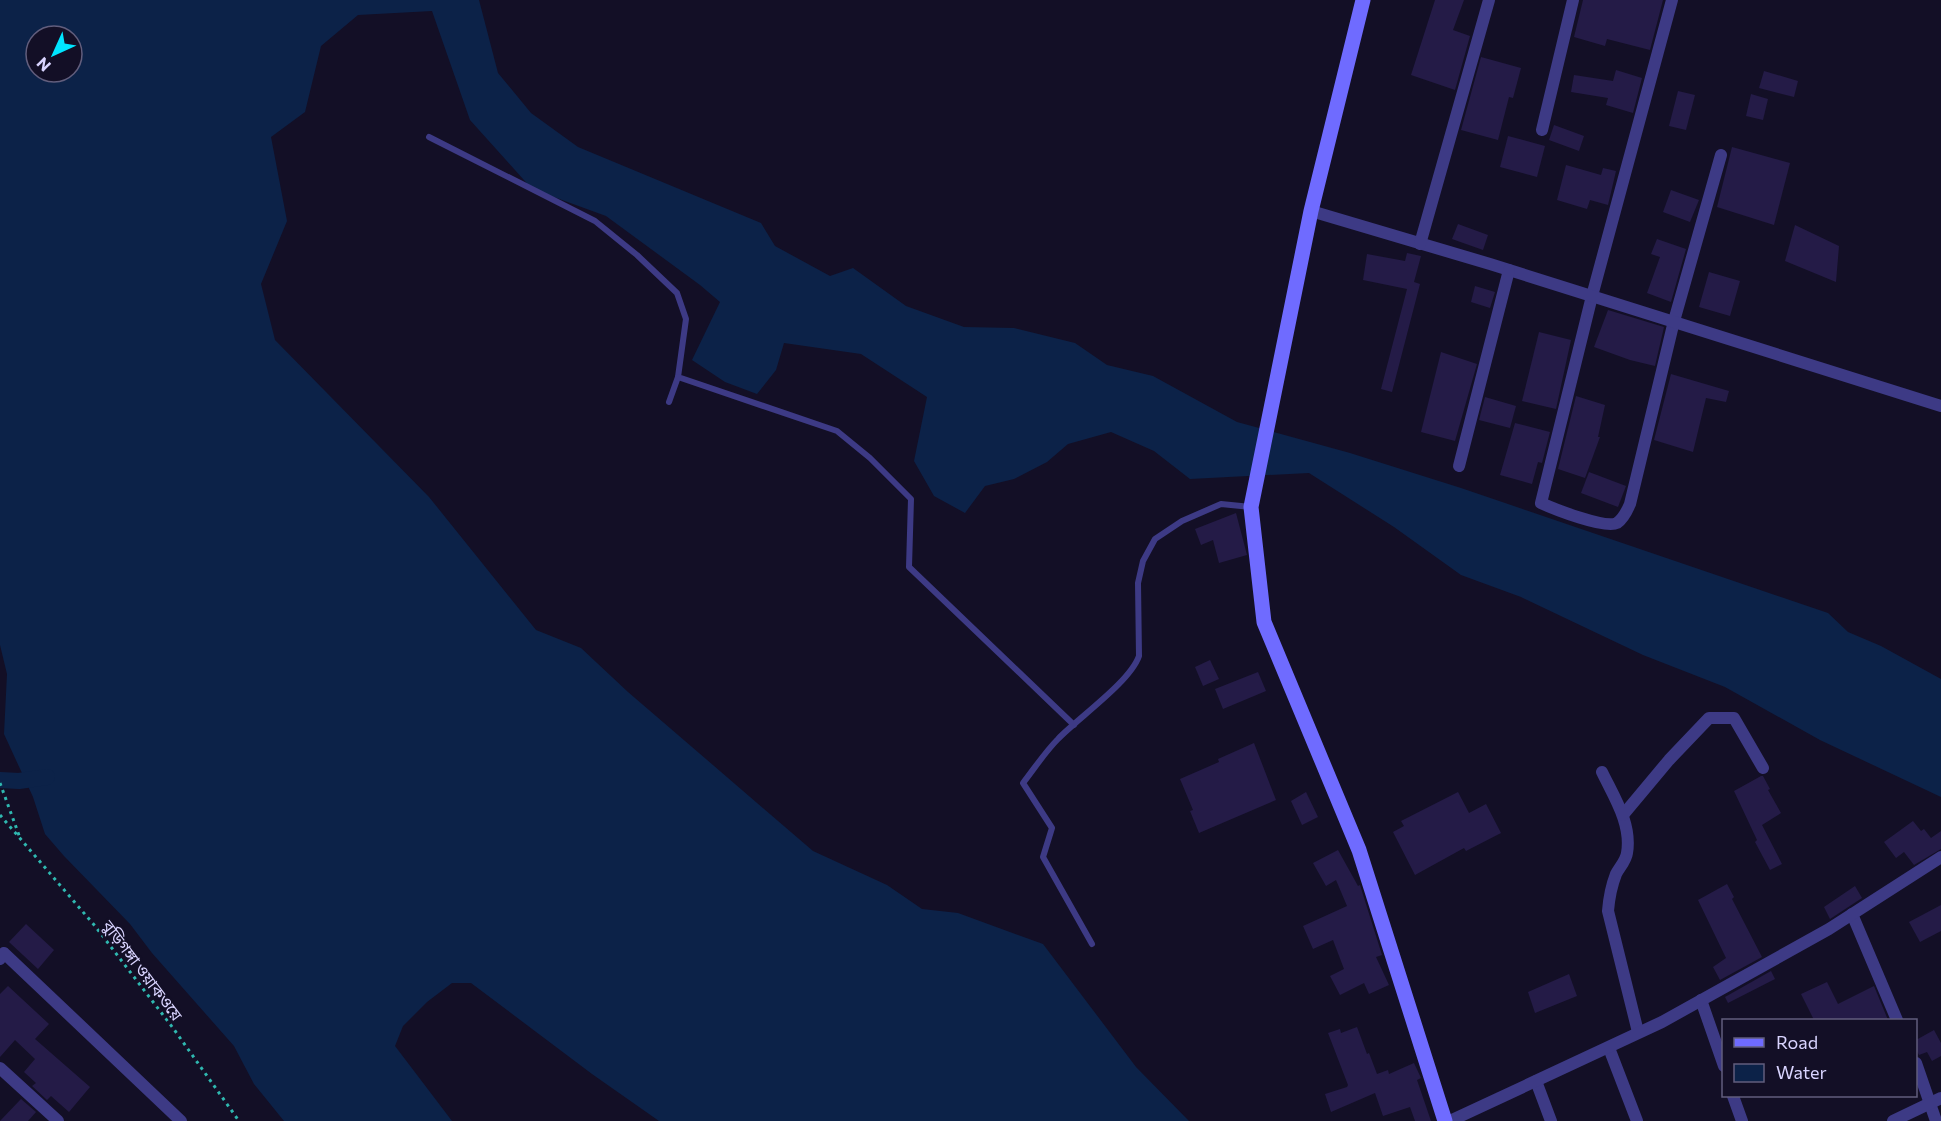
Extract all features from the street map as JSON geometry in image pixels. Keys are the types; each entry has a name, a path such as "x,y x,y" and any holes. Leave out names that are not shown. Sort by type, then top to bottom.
{"street":[{"path":"1363,0 1311,211 1251,507 1264,622 1359,850 1445,1121"},
{"path":"1420,244 1488,0"},
{"path":"1542,130 1573,0"},
{"path":"1672,0 1592,296 1541,503 1563,513 1574,514 1606,526 1617,523 1626,514 1674,321 1721,155"},
{"path":"1311,211 1674,321 1941,406"},
{"path":"1459,466 1509,270"},
{"path":"1623,815 1669,760 1709,718 1734,717 1763,768"},
{"path":"1602,772 1626,826 1627,855 1616,875 1609,895 1608,911 1638,1032"},
{"path":"1450,1121 1662,1022 1852,914 1941,858"},
{"path":"1852,914 1897,1019"},
{"path":"0,959 4,953 181,1121"},
{"path":"1701,1000 1722,1060"},
{"path":"1610,1048 1637,1121"},
{"path":"1917,1066 1936,1101 1936,1121"},
{"path":"0,1068 58,1121"},
{"path":"1536,1081 1551,1121"},
{"path":"1734,1097 1742,1121"},
{"path":"1893,1121 1936,1101"}],"lane":[{"path":"429,137 595,220 677,292 686,320 678,377 669,402"},
{"path":"678,377 837,431 870,458 911,498 909,567 1074,725"},
{"path":"1092,944 1043,857 1052,828 1023,783 1058,739 1124,678 1137,662 1139,656 1138,583 1143,561 1155,539 1182,521 1221,504 1251,507"}],"path":[{"path":"0,783 21,839"},
{"name":"বুড়িগঙ্গা ওয়াকওয়ে","path":"0,815 95,926 173,1028 239,1121"}],"water":[{"path":"0,0 479,0 498,73 531,113 578,147 761,223 775,246 830,276 853,268 906,306 964,327 1014,328 1075,343 1107,365 1153,376 1237,422 1350,453 1461,488 1828,613 1848,632 1881,646 1941,679 1941,797 1820,740 1725,687 1643,655 1521,597 1461,575 1394,527 1309,473 1190,479 1154,451 1111,432 1068,444 1047,462 1014,479 985,486 965,513 934,496 914,461 927,397 861,354 784,343 776,370 757,394 725,382 692,360 720,302 606,216 532,189 470,120 432,11 358,15 321,46 305,112 271,137 287,221 261,284 275,340 429,497 536,630 581,648 628,692 813,851 887,885 922,909 958,913 1043,944 1136,1067 1189,1121 659,1121 471,983 452,983 427,1002 403,1026 395,1046 452,1121 284,1121 254,1084 234,1046 152,953 130,924 45,834 33,797 4,734 7,674 0,645"}],"building":[{"path":"1435,0 1464,0 1453,30 1470,36 1455,90 1411,75"},
{"path":"1583,0 1663,0 1650,50 1607,39 1605,46 1574,37"},
{"path":"1481,57 1521,68 1513,98 1509,97 1498,140 1461,130"},
{"path":"1616,70 1642,78 1633,113 1606,105 1608,98 1571,92 1574,75 1613,81"},
{"path":"1764,71 1798,81 1794,97 1759,88"},
{"path":"1678,91 1695,95 1686,130 1669,126"},
{"path":"1751,94 1768,99 1763,120 1746,116"},
{"path":"1554,125 1584,136 1579,151 1549,140"},
{"path":"1508,136 1545,146 1537,177 1500,167"},
{"path":"1732,147 1790,163 1774,225 1717,207"},
{"path":"1566,165 1601,175 1603,168 1616,171 1608,205 1590,200 1587,209 1557,200"},
{"path":"1671,190 1699,200 1690,222 1663,212"},
{"path":"1458,224 1488,235 1483,250 1452,239"},
{"path":"1795,225 1839,246 1836,282 1785,261"},
{"path":"1657,239 1686,249 1671,302 1647,293 1660,257 1651,254"},
{"path":"1407,253 1421,256 1414,282 1420,284 1392,392 1381,389 1407,289 1363,280 1367,254 1405,261"},
{"path":"1709,272 1740,281 1730,316 1699,307"},
{"path":"1475,286 1495,292 1490,308 1471,302"},
{"path":"1608,310 1664,327 1655,366 1594,347"},
{"path":"1539,332 1571,340 1556,409 1522,401"},
{"path":"1441,352 1477,364 1455,441 1421,432"},
{"path":"1671,374 1729,391 1726,402 1706,398 1693,452 1654,440"},
{"path":"1576,396 1605,405 1598,437 1600,437 1585,478 1558,469"},
{"path":"1485,397 1516,406 1510,428 1479,420"},
{"path":"1515,423 1550,432 1542,463 1538,462 1532,484 1500,475"},
{"path":"1589,472 1626,486 1618,507 1581,493"},
{"path":"1236,513 1247,555 1219,563 1213,540 1201,545 1195,529"},
{"path":"1210,660 1219,679 1203,686 1195,667"},
{"path":"1258,672 1266,691 1223,709 1215,689"},
{"path":"1254,743 1276,800 1199,833 1190,811 1193,810 1180,779"},
{"path":"1761,776 1781,813 1762,825 1782,864 1770,870 1755,842 1757,840 1734,791"},
{"path":"1306,792 1318,817 1302,825 1291,801"},
{"path":"1458,792 1469,813 1486,804 1501,833 1466,851 1464,848 1415,875 1393,832 1404,826 1401,821"},
{"path":"1913,821 1931,838 1941,831 1941,849 1914,865 1904,852 1896,858 1884,842"},
{"path":"1338,850 1358,886 1360,885 1382,955 1376,957 1389,985 1369,994 1364,983 1340,995 1330,976 1344,969 1333,940 1313,949 1303,926 1347,906 1336,880 1326,886 1313,863"},
{"path":"1727,884 1734,897 1732,899 1762,957 1720,980 1713,967 1726,958 1698,900"},
{"path":"1855,886 1862,898 1830,919 1824,907"},
{"path":"1941,905 1941,931 1920,942 1909,922"},
{"path":"26,924 54,950 38,969 9,942"},
{"path":"1771,971 1775,979 1728,1003 1725,997"},
{"path":"1569,974 1577,996 1535,1013 1528,992"},
{"path":"1827,982 1838,1004 1874,986 1888,1019 1814,1019 1801,994"},
{"path":"8,986 49,1024 35,1039 90,1087 69,1112 51,1096 47,1100 32,1086 36,1083 24,1072 35,1059 15,1040 0,1057 0,994"},
{"path":"1357,1027 1377,1074 1388,1070 1389,1074 1414,1063 1421,1078 1417,1080 1431,1121 1415,1121 1410,1107 1383,1116 1375,1093 1331,1112 1325,1094 1348,1085 1328,1033 1340,1029 1341,1033"},
{"path":"1934,1030 1941,1043 1941,1056 1932,1061 1927,1052 1919,1055 1917,1039"},
{"path":"21,1099 36,1112 28,1121 0,1121"}],"waterway":[{"path":"0,780 19,781 47,777"}]}
